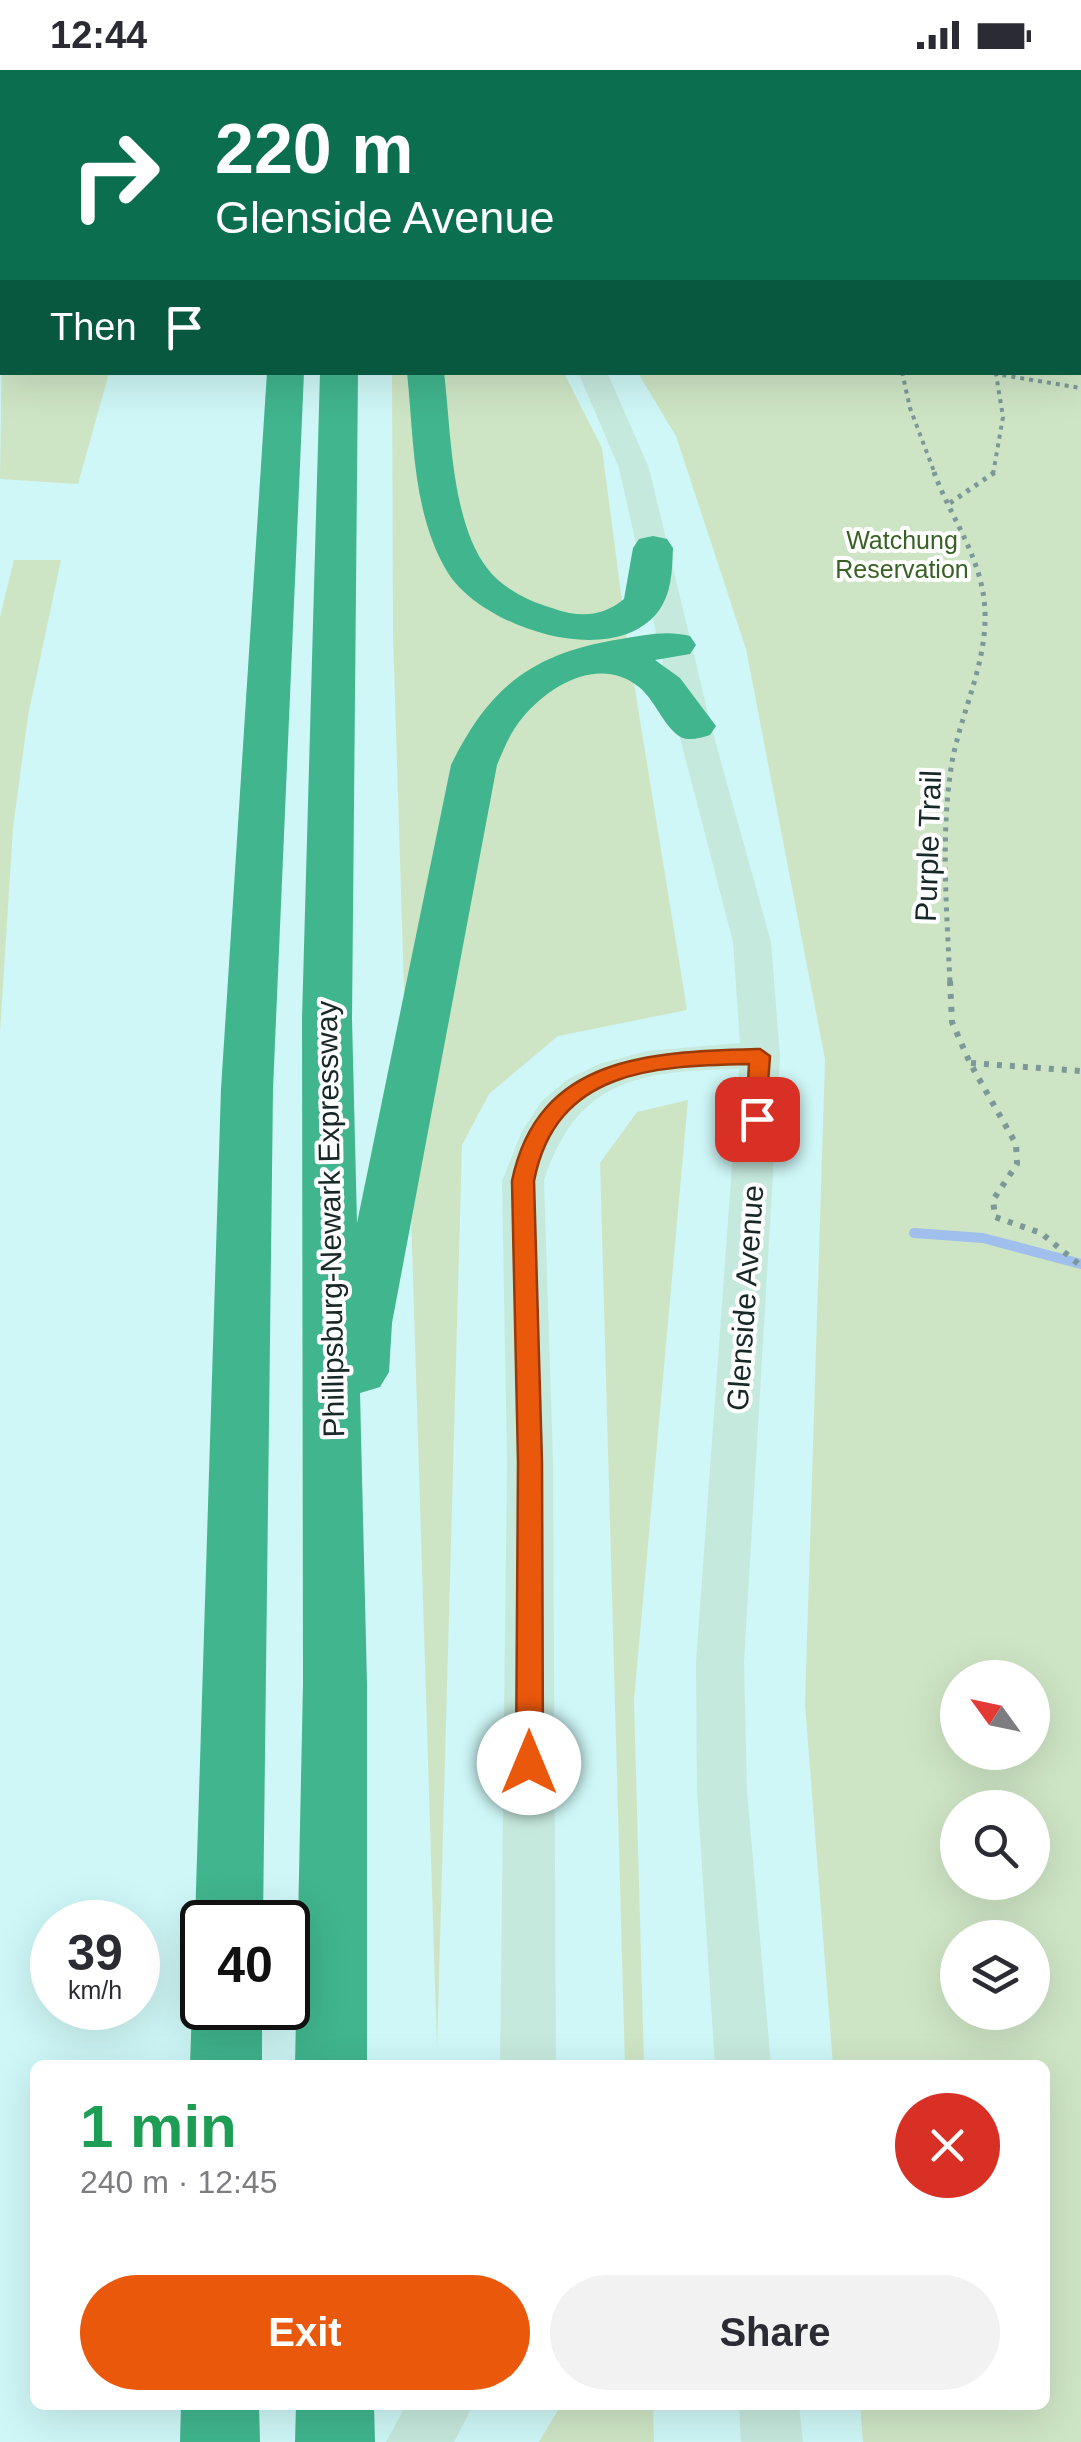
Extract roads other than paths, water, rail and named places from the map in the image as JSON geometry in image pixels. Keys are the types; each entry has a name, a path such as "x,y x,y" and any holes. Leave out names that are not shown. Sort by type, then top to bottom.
{"highway":[{"path":"229,1900 246,1089 286,375"},
{"name":"Phillipsburg-Newark Expressway","path":"331,2060 335,1684 327,1019 339,375"},
{"path":"425,375 445,513 456,551 469,574 514,609 556,624 582,644 642,668 664,685 694,726"},
{"path":"335,1684 364,1323 474,765 483,742 510,702 582,644 641,606 647,596 653,548"},
{"path":"582,644 621,650 674,638"},
{"path":"226,2060 227,2030"},
{"path":"220,2410 220,2442"},
{"path":"334,2410 336,2442"}],"main road":[{"name":"Glenside Avenue","path":"593,375 634,468 694,726 752,942 760,1056 720,1662 722,1791 743,2060"},
{"path":"528,2060 530,1462 523,1181 530,1148 549,1119 572,1095 604,1076 638,1064 666,1060 760,1056"},
{"path":"417,2442 439,2410"},
{"path":"769,2410 772,2442"}],"waterway":[{"path":"914,1233 983,1238 1081,1264"}],"park label":[{"name":"Watchung Reservation","path":"902,554"}]}
